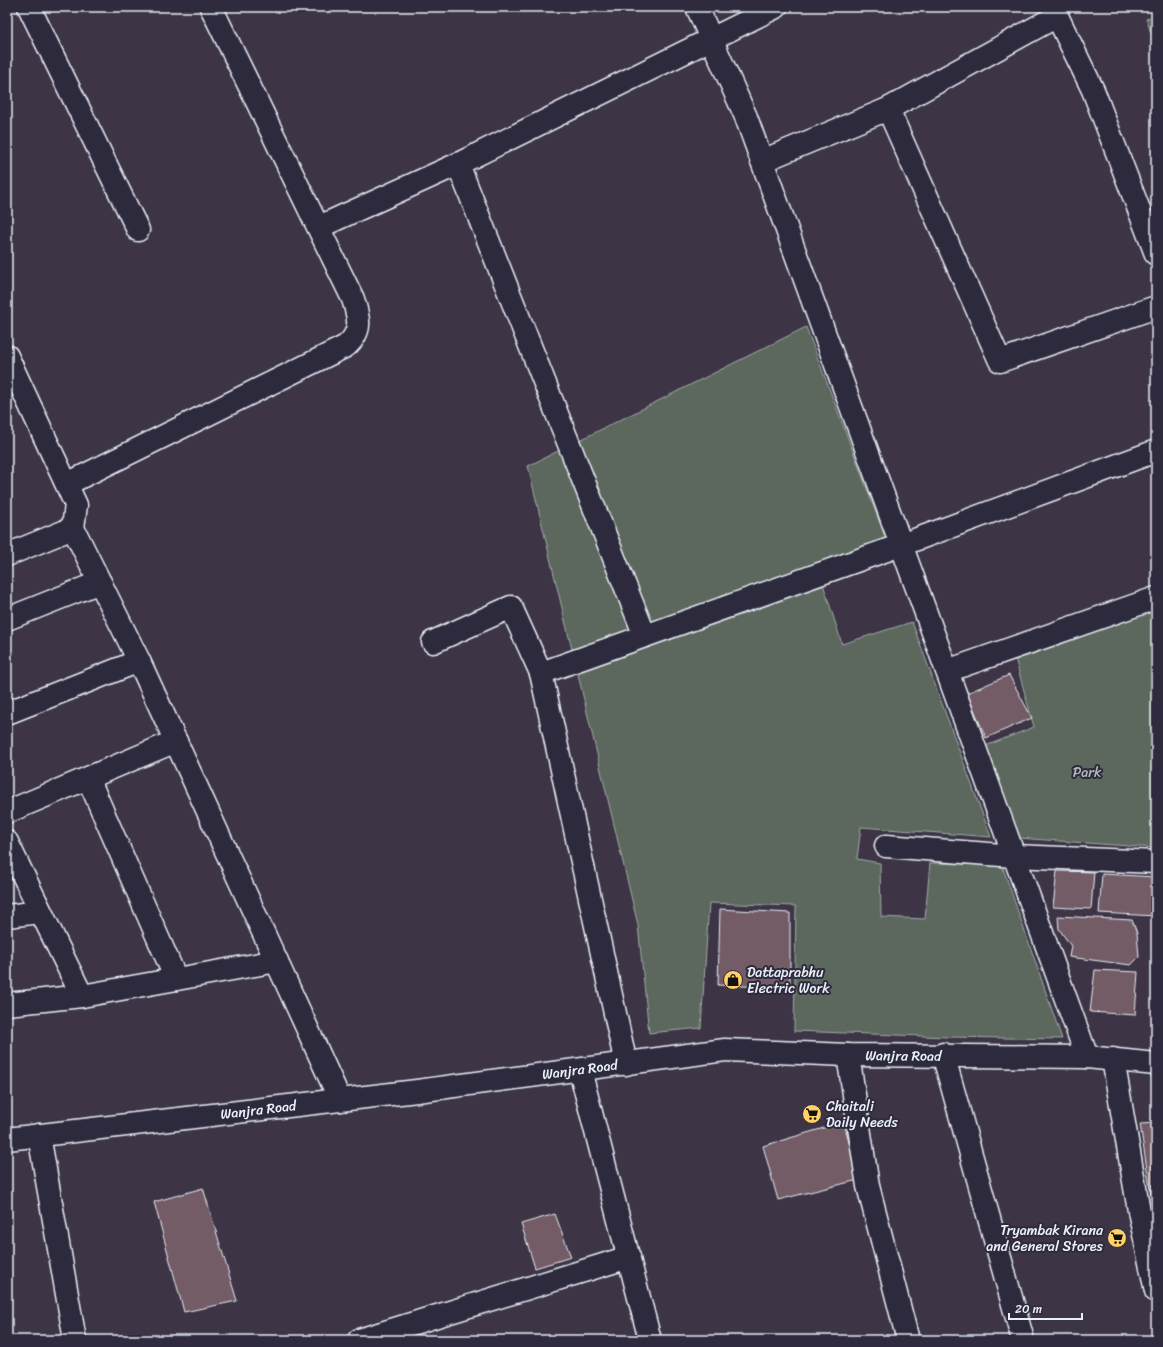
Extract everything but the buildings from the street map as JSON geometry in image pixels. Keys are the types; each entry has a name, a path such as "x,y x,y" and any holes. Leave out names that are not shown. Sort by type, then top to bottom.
{"street":[{"path":"29,7 138,230"},
{"path":"67,484 346,346 355,338 358,326 358,314 353,299 211,7"},
{"path":"697,7 746,117 1086,1057"},
{"path":"319,228 458,164 776,7"},
{"path":"762,161 888,109 1056,12 1093,90 1156,254"},
{"path":"888,109 1000,361 1156,307"},
{"path":"458,164 644,636"},
{"path":"7,356 76,505 73,528 140,660 340,1100"},
{"path":"541,673 901,545 1156,451"},
{"path":"7,555 73,528"},
{"path":"7,619 100,582"},
{"path":"947,671 1156,598"},
{"path":"433,642 511,607 541,673 626,1064"},
{"path":"7,713 140,660"},
{"path":"7,812 176,741"},
{"path":"88,778 176,979"},
{"path":"7,842 82,996"},
{"path":"886,846 1014,856 1156,862"},
{"path":"7,916 40,912"},
{"path":"7,1004 82,996 277,961"},
{"name":"Wanjra Road","path":"7,1139 340,1100 725,1050 848,1055 943,1054 1086,1057 1156,1064"},
{"path":"943,1054 1023,1340"},
{"path":"848,1055 868,1186 908,1340"},
{"path":"1113,1059 1139,1210 1156,1291"},
{"path":"580,1070 650,1340"},
{"path":"40,1135 75,1340"},
{"path":"359,1340 629,1257"}],"green space":[{"path":"1156,16 1156,46 1146,19"},
{"path":"806,327 887,542 818,568 842,644 912,622 991,837 861,827 857,859 880,863 881,917 925,919 930,863 1002,865 1062,1039 948,1037 794,1031 796,906 709,903 701,1028 649,1033 638,925 528,466"},
{"name":"Park","path":"1156,609 1156,848 1018,838 983,747 1034,727 1015,658"}],"place":[{"name":"Dattaprabhu Electric Work","path":"733,980"},
{"name":"Chaitali Daily Needs","path":"812,1114"},
{"name":"Tryambak Kirana and General Stores","path":"1117,1238"}]}
